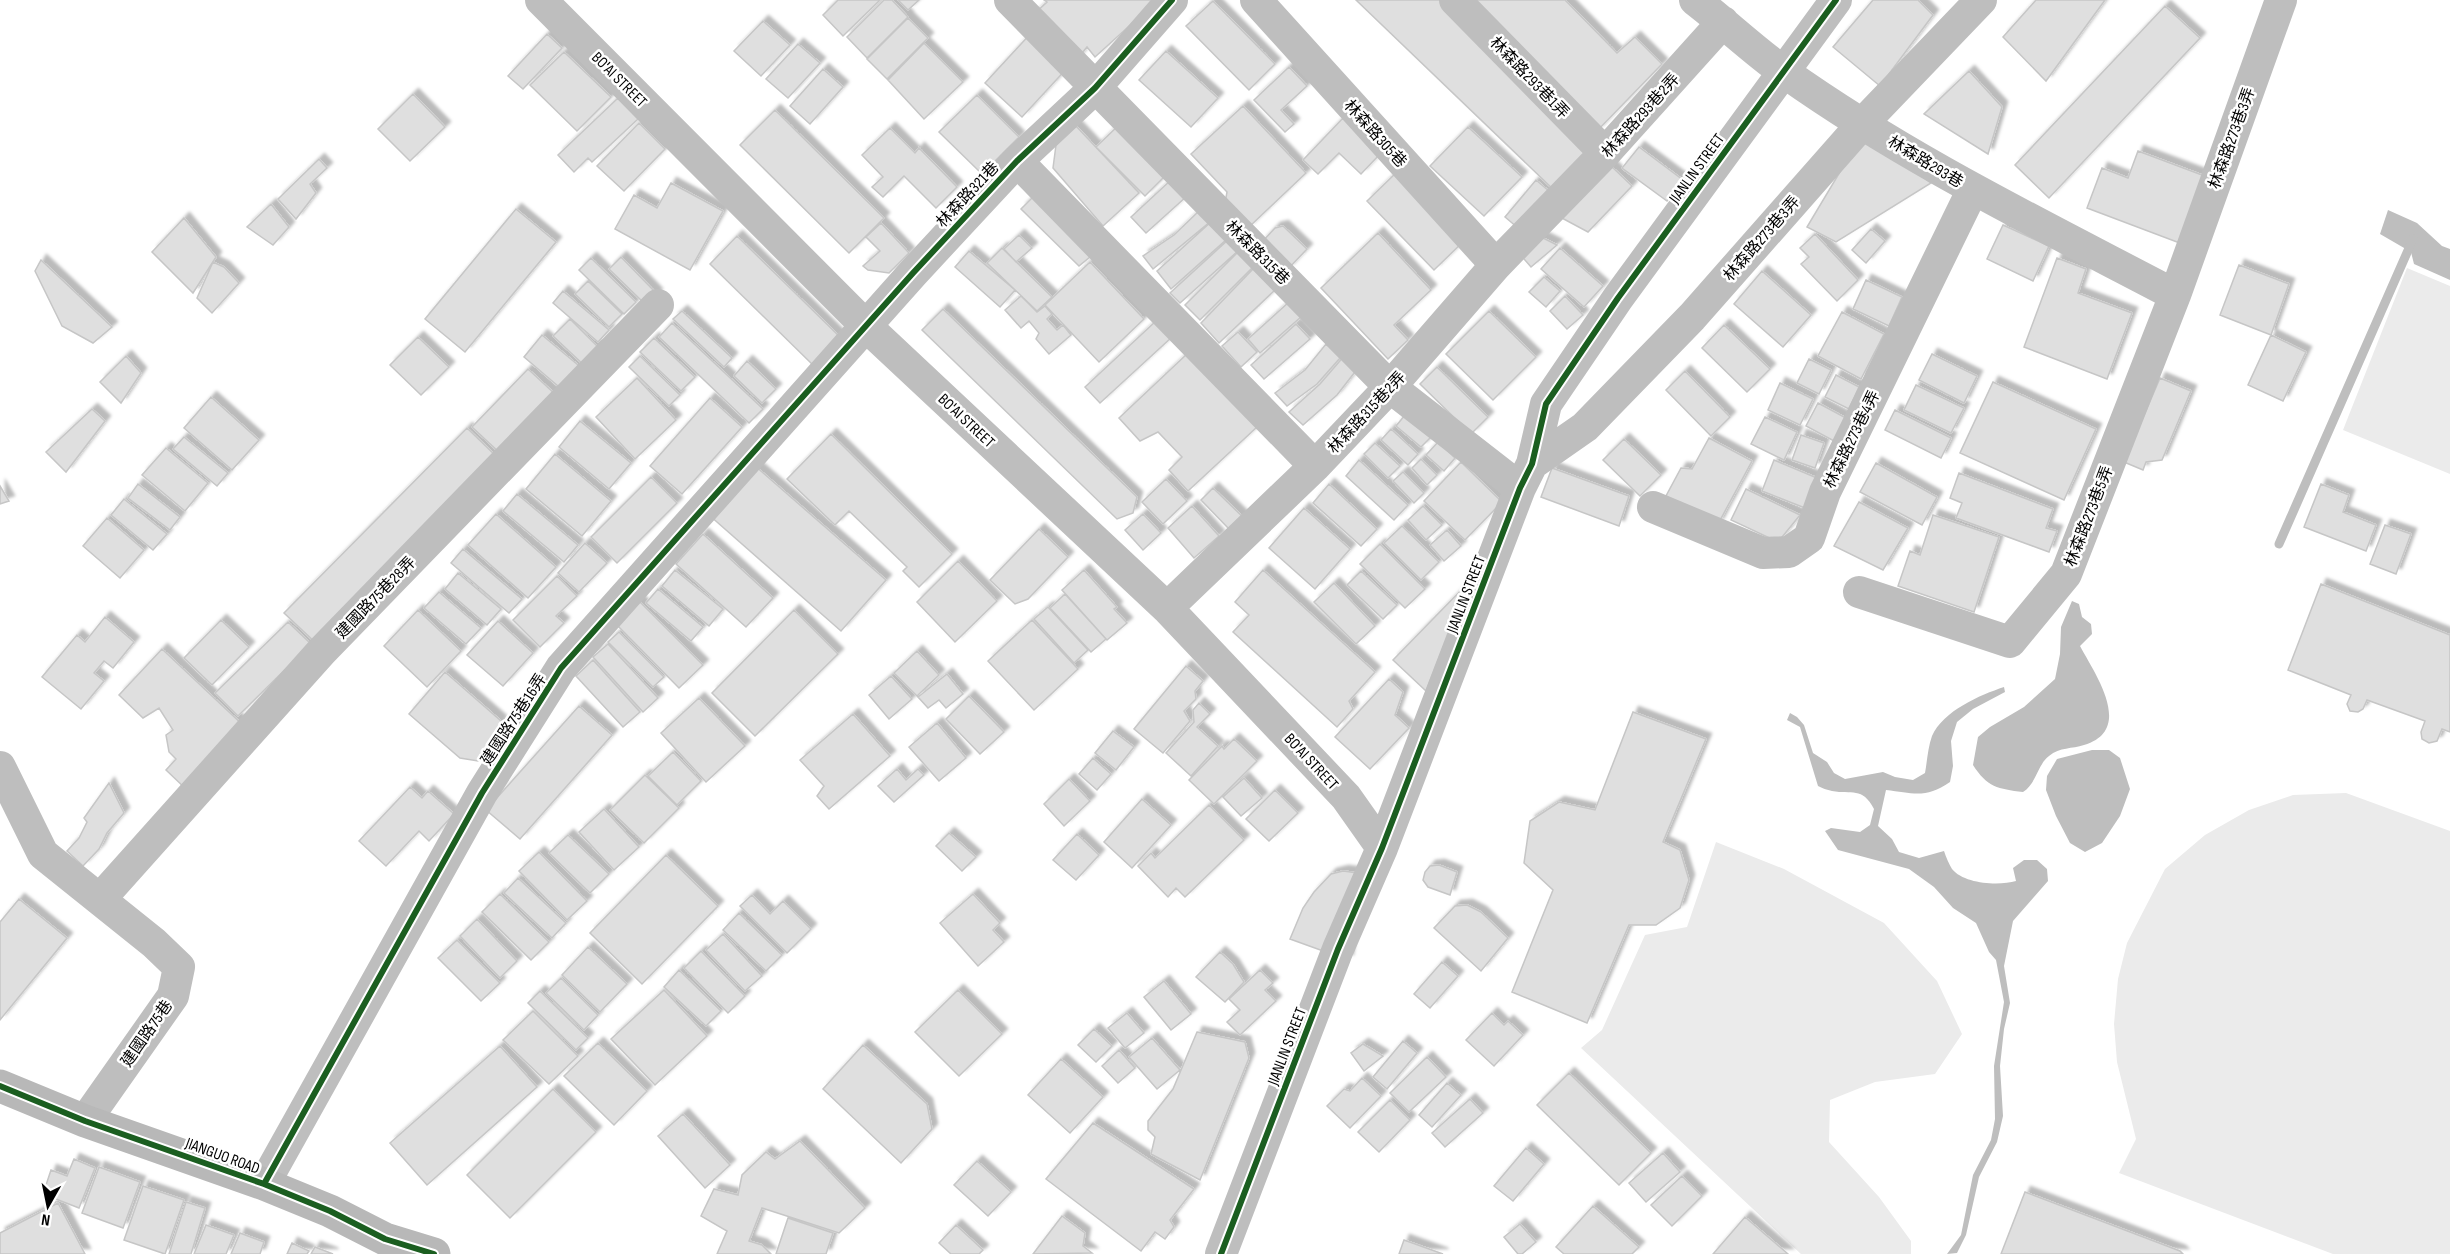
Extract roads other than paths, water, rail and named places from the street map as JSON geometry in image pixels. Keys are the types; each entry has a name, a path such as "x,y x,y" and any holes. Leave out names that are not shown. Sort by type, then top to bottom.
{"street":[{"name":"BO'AI STREET","path":"542,0 867,327 1167,608 1346,797 1382,848"},
{"name":"林森路315巷","path":"1010,0 1390,387 1526,476"},
{"name":"林森路321巷","path":"867,327 913,273 1017,161 1095,88 1172,0"},
{"name":"林森路305巷","path":"1256,0 1496,266"},
{"name":"林森路293巷1弄","path":"1455,0 1605,153"},
{"name":"林森路293巷","path":"1695,0 1783,71 1863,123 1973,189 2175,295"},
{"name":"JIANLIN STREET","path":"1221,1254 1338,949 1382,848 1526,476 1546,404 1618,298 1836,0"},
{"name":"林森路273巷3弄","path":"1526,476 1586,426 1676,334 1863,123 1981,0"},
{"name":"林森路273巷3弄","path":"2175,295 2278,8"},
{"name":"林森路293巷2弄","path":"1554,206 1723,22"},
{"name":"林森路321巷","path":"1017,161 1315,466"},
{"name":"林森路273巷4弄","path":"1653,507 1762,553 1789,552 1809,538 1825,492 1973,189"},
{"name":"林森路315巷2弄","path":"1167,608 1315,466 1390,387 1496,266 1554,206"},
{"name":"林森路273巷5弄","path":"1859,592 2010,642 2066,574 2175,295"},
{"name":"建國路75巷28弄","path":"101,898 322,651 658,305"},
{"name":"建國路75巷16弄","path":"264,1184 482,793 561,668 867,327"},
{"path":"0,767 43,854 101,898"},
{"name":"建國路75巷","path":"85,1121 173,996 179,967 101,898"},
{"name":"JIANGUO ROAD","path":"0,1086 85,1121 264,1184 330,1211 381,1246 434,1254"}],"waterway":[{"path":"2279,544 2413,239"}]}
